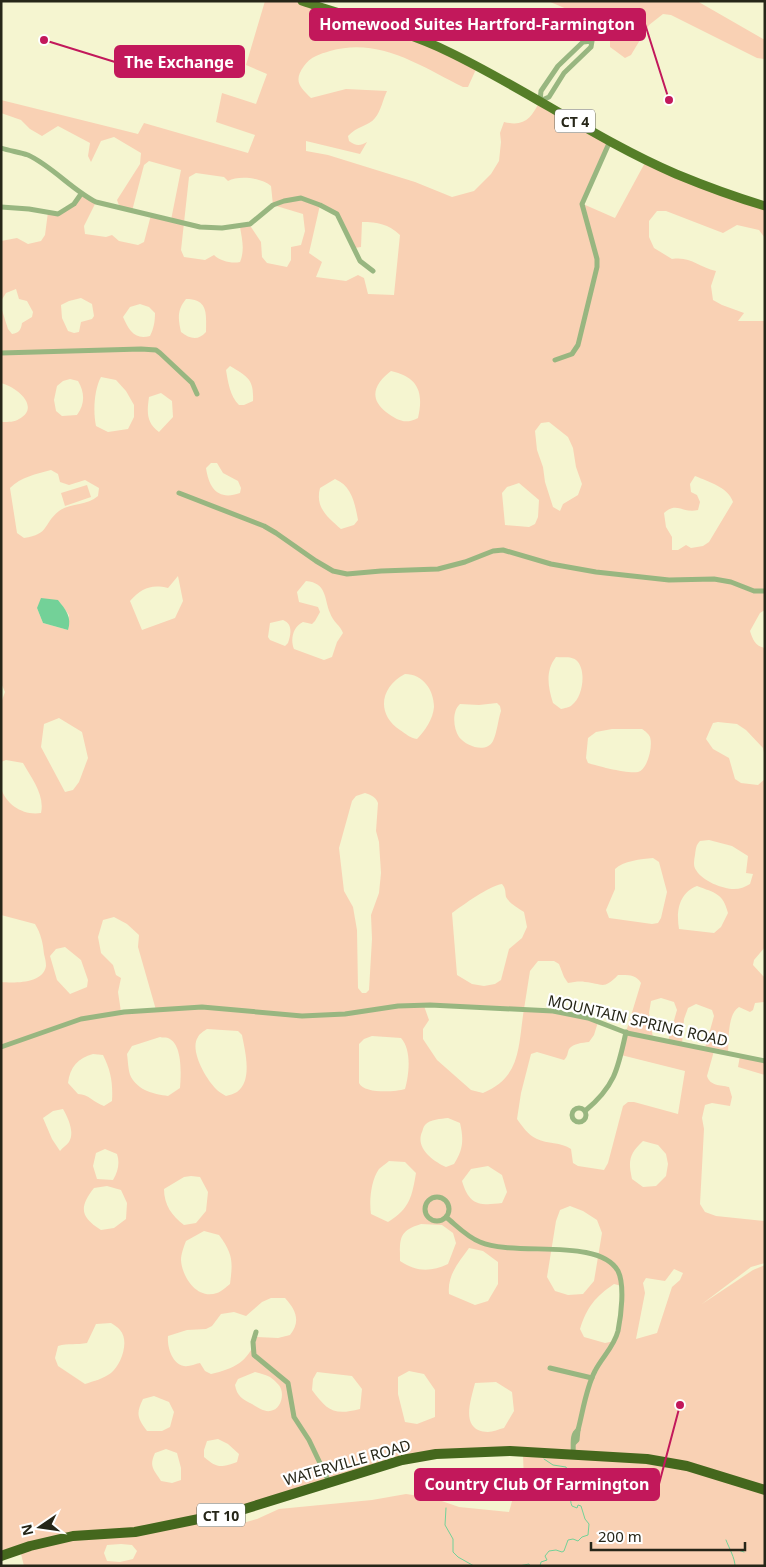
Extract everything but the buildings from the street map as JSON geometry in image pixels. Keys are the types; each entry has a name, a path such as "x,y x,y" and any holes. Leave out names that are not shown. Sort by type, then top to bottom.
{"highway":[{"name":"WATERVILLE ROAD","path":"1,1556 30,1546 73,1536 135,1532 238,1511 402,1460 436,1454 510,1452 646,1459 678,1464 765,1490"}],"main road":[{"name":"CT 4","path":"302,1 427,42 469,62 610,141 675,173 726,194 765,206"}],"street":[{"path":"592,41 591,47 564,72 549,97 540,101 541,91 558,66 583,42 592,41"},
{"path":"555,360 572,354 578,345 596,272 597,259 582,204 610,141"},
{"path":"1,148 29,156 44,165 81,194 96,202 200,227 222,228 250,224 274,205 301,198 338,214 360,261 374,271"},
{"path":"1,208 29,209 58,214 74,204 81,194"},
{"path":"1,353 156,350 192,383 197,394"},
{"path":"179,493 264,526 316,561 342,574 438,569 465,562 493,550 503,550 551,564 596,572 669,580 714,579 731,582 754,591 765,591"},
{"name":"MOUNTAIN SPRING ROAD","path":"1,1047 81,1019 124,1012 202,1007 302,1016 345,1014 398,1006 430,1005 553,1010 588,1018 626,1032 765,1061"},
{"path":"585,1111 597,1101 615,1075 626,1032"},
{"path":"437,1197 445,1200 449,1208 446,1217 438,1221 430,1218 426,1210 428,1201 437,1197"},
{"path":"446,1217 468,1236 491,1246 590,1252 599,1255 613,1264 618,1270 622,1286 617,1332 611,1348 592,1378 577,1440 574,1443 573,1454"},
{"path":"256,1332 253,1342 254,1356 288,1383 294,1417 310,1440 328,1482"},
{"path":"550,1368 592,1378"}],"shaded area":[{"path":"265,1 318,1 318,6 383,26 477,67 468,87 463,87 415,63 383,51 366,48 348,48 316,56 306,63 298,80 301,87 311,98 346,89 387,91 375,118 348,136 349,141 356,145 367,142 360,154 306,141 306,151 328,155 415,182 452,197 474,191 491,174 499,161 500,133 504,122 517,123 526,120 534,112 540,101 610,141 583,204 615,218 647,159 765,206 765,238 759,230 737,225 723,233 666,211 657,211 649,221 649,237 654,248 672,259 690,260 716,271 711,286 713,300 744,313 738,321 765,321 765,610 760,613 750,631 755,642 765,648 765,757 763,748 746,730 737,724 713,723 706,739 713,749 729,758 735,779 741,783 758,785 765,779 765,947 754,960 753,965 765,978 765,1002 755,1003 753,1010 750,1012 739,1007 735,1010 729,1028 728,1053 714,1051 707,1076 708,1079 710,1082 729,1087 732,1097 730,1106 712,1103 705,1105 702,1118 704,1129 700,1204 705,1212 716,1216 765,1221 765,1263 751,1267 702,1304 753,1270 765,1265 765,1566 24,1566 20,1550 1,1556 1,982 20,982 34,979 44,972 46,962 39,931 35,924 1,915 1,788 7,800 22,811 41,813 42,806 37,787 23,763 6,760 1,762 1,703 5,692 1,683 1,421 17,420 28,409 27,403 20,393 1,383 1,307 8,329 12,334 19,331 22,323 32,317 33,312 27,301 19,299 16,289 6,293 1,301 1,241 17,238 28,244 41,241 45,235 48,212 58,214 74,204 81,194 96,202 84,226 85,234 106,237 112,235 119,241 138,245 144,242 151,215 171,220 181,170 149,161 144,165 132,211 120,208 117,200 140,164 141,153 114,137 101,141 91,162 88,156 90,143 58,126 42,136 30,129 21,120 1,113 1,100 138,134 144,123 248,153 255,135 216,122 222,93 256,104 267,74 246,65","holes":["196,173 224,177 228,181 238,178 262,181 271,186 273,205 303,214 305,231 301,245 291,247 291,260 287,267 267,263 262,257 261,242 249,224 240,227 243,249 240,262 226,262 214,255 205,260 184,257 181,250 189,177","320,205 338,214 354,248 361,247 362,222 382,224 400,235 394,295 368,294 364,278 358,275 346,281 316,277 322,262 309,253","81,298 92,304 94,316 92,319 81,322 79,332 68,331 62,318 61,305","186,299 199,302 205,309 206,332 197,338 188,336 181,332 179,319 181,307","140,304 149,307 155,313 150,336 140,337 130,330 123,317 130,307","230,366 249,379 253,401 239,405 230,389 226,370","391,371 407,377 417,387 419,393 420,409 418,418 409,421 398,419 380,407 375,396 381,380","101,377 116,380 126,391 134,405 134,417 128,429 108,432 96,426 94,408","70,379 78,381 82,390 82,407 77,415 62,416 56,411 54,400 57,386 63,381","161,393 172,401 173,417 159,432 148,416 149,397","549,422 568,437 573,448 576,467 582,484 578,495 563,504 560,511 553,507 545,482 543,467 537,450 535,431 541,423","211,463 217,463 223,473 238,481 241,488 240,493 232,495 220,494 212,487 207,475 206,468","51,470 58,474 60,482 69,485 85,480 99,488 98,496 89,501 63,508 42,531 24,538 17,533 10,488 24,479","695,476 727,492 733,502 709,542 703,546 691,548 686,545 678,550 672,550 672,537 666,527 664,513 673,508 698,510 700,502 697,495 691,492 690,484","335,479 341,482 352,496 358,520 354,525 341,529 323,511 319,501 320,488","519,483 539,500 538,517 535,524 529,527 505,525 502,493 507,487","178,576 183,601 175,618 142,630 130,601 147,588 168,588","306,581 318,585 324,592 331,616 343,633 337,642 332,657 324,660 294,649 293,645 292,637 297,627 303,622 312,624 320,612 318,607 299,602 297,592","58,600 69,615 68,630 43,623 37,608","283,620 288,624 290,627 288,643 285,646 270,640 268,637 270,623","556,657 576,660 582,670 581,690 576,701 571,706 561,709 553,703 549,673","405,674 417,677 430,689 434,707 433,711 426,729 417,739 408,736 392,724 384,709 386,693 390,686","497,703 501,711 493,741 490,745 481,748 471,746 459,737 455,724 455,715 460,704 479,705","59,718 82,732 88,758 79,782 73,790 65,792 41,747 44,724","612,729 642,729 647,733 651,741 649,757 645,767 638,772 620,771 588,763 586,758 588,738 596,732","365,793 373,796 378,803 376,831 379,842 381,873 379,893 371,915 372,939 369,990 366,993 362,993 358,988 357,930 353,907 344,891 339,848 352,801 356,796","709,840 732,846 748,856 746,873 753,874 750,884 740,888 729,889 713,884 703,878 694,867 696,847 700,841","653,858 659,862 667,892 658,923 652,924 609,918 606,910 615,889 615,869 627,862","502,884 507,899 524,912 527,927 522,938 509,949 501,980 495,984 484,986 472,984 457,975 452,913 490,888","697,886 713,892 721,898 728,913 721,927 714,933 679,929 679,909 686,893","114,917 127,924 139,935 138,947 156,1010 121,1012 118,992 121,978 116,975 113,965 101,953 98,937 103,920","65,947 81,960 88,980 87,987 70,994 57,980 50,956 56,949","538,961 554,961 559,964 568,983 581,982 605,985 618,975 637,978 641,983 621,1055 685,1071 678,1114 634,1102 628,1102 623,1106 608,1163 604,1170 578,1166 573,1163 571,1149 563,1145 541,1141 526,1130 517,1119 521,1093 531,1054 537,1052 564,1060 571,1047 589,1042 594,1035 598,1022 553,1011 524,1009 530,971","661,998 674,1002 677,1010 668,1041 653,1038 649,1013 651,1001","696,1004 712,1010 714,1016 705,1048 682,1044 684,1019 688,1008","424,1006 524,1009 519,1047 512,1069 496,1086 483,1093 471,1090 437,1060 423,1039 423,1029 429,1020","207,1029 238,1031 242,1035 247,1065 245,1080 237,1092 226,1096 216,1089 208,1078 197,1057 196,1043 200,1034","372,1036 401,1038 407,1049 408,1056 408,1077 405,1089 394,1091 373,1091 359,1083 359,1044 364,1039","160,1037 173,1041 179,1053 181,1068 180,1088 168,1096 147,1091 134,1082 129,1072 127,1054 132,1046","93,1054 103,1055 111,1077 112,1101 104,1106 85,1095 78,1094 68,1083 73,1068 83,1058","63,1109 71,1130 69,1142 60,1151 52,1139 43,1118 53,1111","448,1118 460,1123 462,1145 454,1164 446,1167 431,1158 423,1149 421,1143 420,1138 424,1126 433,1120","643,1141 658,1145 666,1154 668,1164 666,1176 656,1186 643,1187 632,1179 630,1162 632,1154","105,1149 117,1154 117,1171 113,1180 97,1179 93,1166 96,1153","389,1161 405,1162 416,1173 409,1201 401,1212 388,1222 371,1214 370,1209 372,1185 379,1169","488,1166 502,1175 507,1192 502,1203 481,1204 468,1195 462,1181 471,1169","184,1177 200,1177 208,1192 206,1211 196,1223 184,1225 172,1214 167,1205 164,1189","107,1186 121,1190 127,1203 126,1219 114,1228 101,1230 89,1221 84,1211 86,1201 94,1188","570,1206 583,1211 597,1220 602,1233 594,1281 583,1294 568,1295 555,1291 547,1277 556,1221 560,1210","421,1224 442,1225 453,1233 456,1243 448,1264 424,1270 406,1265 400,1261 401,1241 404,1233","204,1231 219,1235 227,1247 231,1258 230,1284 217,1293 203,1293 197,1290 192,1286 184,1273 181,1260 186,1241","469,1248 483,1251 498,1262 498,1284 488,1301 475,1305 449,1294 452,1275","674,1269 683,1273 680,1280 672,1287 657,1333 636,1339 645,1293 643,1283 646,1278 665,1281","614,1284 622,1286 615,1341 605,1343 584,1337 580,1329 592,1303 607,1289","271,1298 285,1298 296,1316 295,1325 290,1335 278,1338 257,1337 245,1358 240,1363 227,1369 211,1374 205,1371 200,1363 186,1366 180,1365 173,1359 169,1350 168,1336 187,1330 206,1329 212,1326 221,1314 234,1312 246,1316 262,1302","111,1323 120,1330 124,1340 123,1353 115,1369 105,1377 85,1384 58,1366 55,1358 58,1346 87,1343 96,1324","409,1371 424,1374 435,1390 435,1417 417,1424 405,1422 398,1394 398,1377","255,1372 268,1376 275,1381 282,1392 279,1406 268,1411 261,1409 239,1395 235,1385 238,1379","317,1372 352,1376 362,1389 360,1409 343,1412 327,1407 312,1390 313,1379","496,1382 512,1392 514,1411 504,1428 488,1432 479,1430 470,1421 470,1406 475,1383","154,1396 169,1402 174,1412 170,1427 162,1431 147,1431 139,1415 139,1408 143,1399","218,1439 228,1444 239,1454 237,1462 223,1466 212,1463 204,1457 207,1441","166,1449 177,1453 181,1468 181,1480 172,1483 161,1481 153,1467 152,1461 155,1453","436,1454 523,1455 524,1482 516,1487 509,1512 459,1507 433,1498 406,1494 372,1500 279,1509 257,1519 229,1527 238,1511","107,1545 132,1545 137,1551 133,1559 120,1562 107,1561 104,1553"]},
{"path":"548,1 697,1 765,40 765,59 757,58 671,15 663,14 649,25 631,55 625,58 610,47 610,37 604,25"},
{"path":"87,485 91,497 65,506 61,493"},
{"path":"41,598 58,600 69,617 68,630 43,623 37,608"},
{"path":"740,1056 765,1061 765,1075 738,1067"}],"waterway":[{"path":"540,1566 541,1562 547,1560 545,1556 549,1551 556,1550 562,1552 568,1540 578,1541 588,1535 589,1524 585,1519 581,1506 578,1505 577,1508 572,1506 571,1482 566,1467 553,1465 544,1459"},
{"path":"446,1508 445,1525 453,1539 453,1552 474,1566"},
{"path":"726,1540 735,1566"},
{"path":"731,1550 744,1552"},
{"path":"519,1566 529,1564 530,1566"}],"place":[{"name":"The Exchange","path":"44,40"},
{"name":"Homewood Suites Hartford-Farmington","path":"669,100"},
{"name":"Country Club Of Farmington","path":"680,1405"}]}
